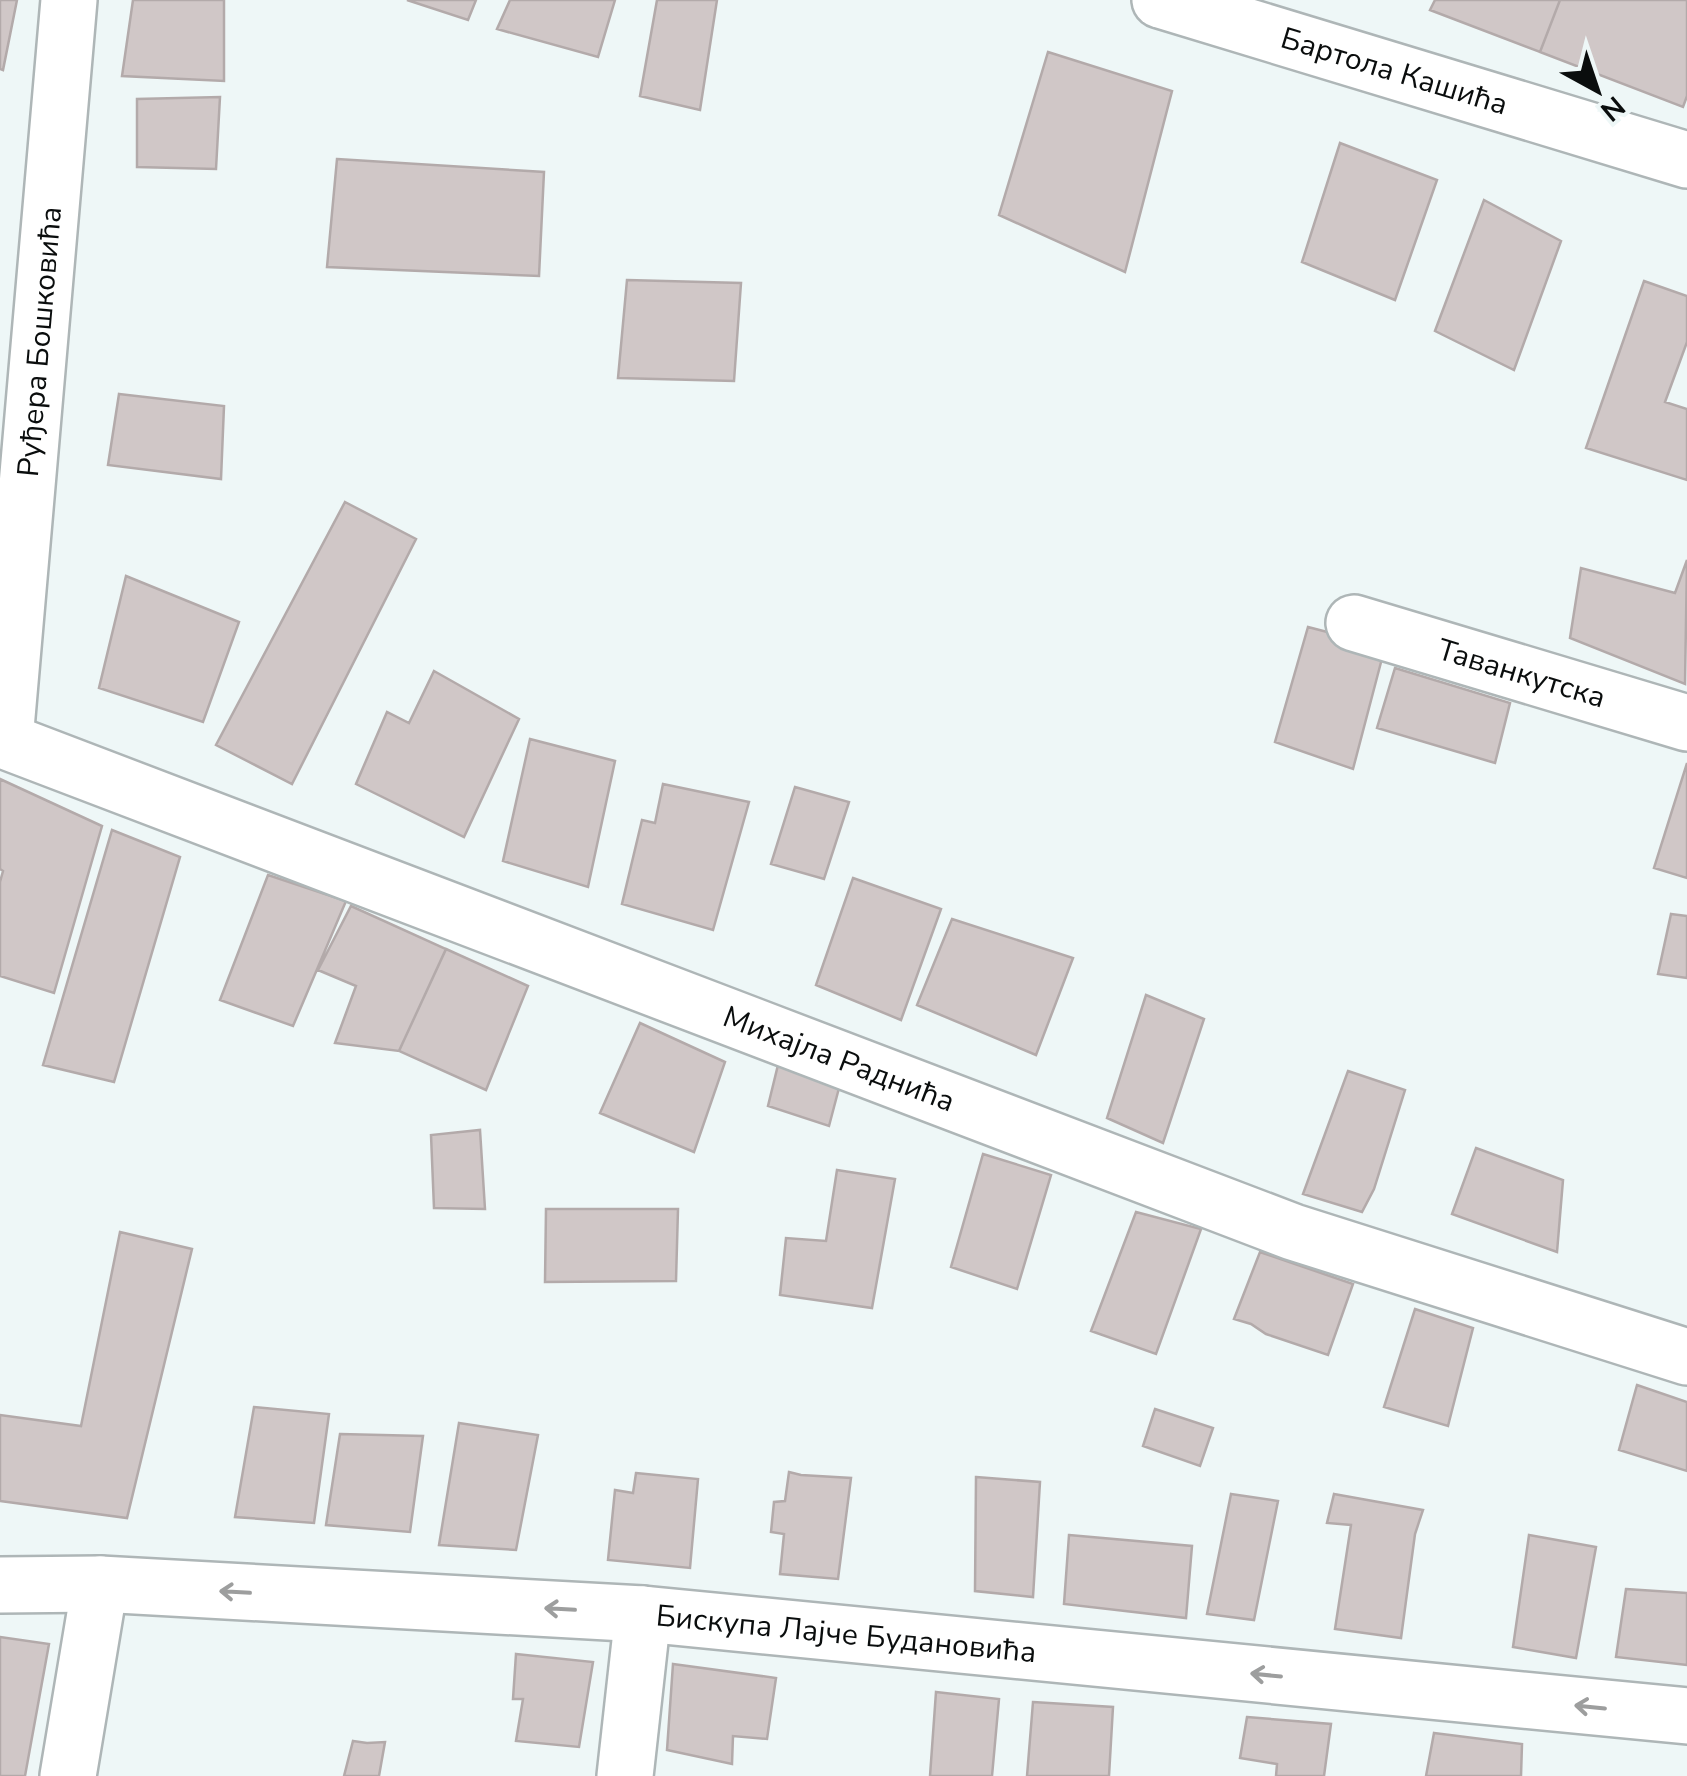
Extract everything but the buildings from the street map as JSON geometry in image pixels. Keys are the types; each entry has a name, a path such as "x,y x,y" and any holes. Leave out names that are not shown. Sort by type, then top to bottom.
{"street":[{"name":"Руђера Бошковића","path":"3,740 69,0"},
{"name":"Бартола Кашића","path":"1160,0 1687,160"},
{"name":"Таванкутска","path":"1354,623 1687,722"},
{"name":"Михајла Раднића","path":"3,740 1293,1232 1687,1357"},
{"name":"Бискупа Лајче Будановића","path":"0,1584 100,1584 643,1614 1687,1716"},
{"path":"68,1776 100,1584"},
{"path":"625,1776 643,1614"}]}
